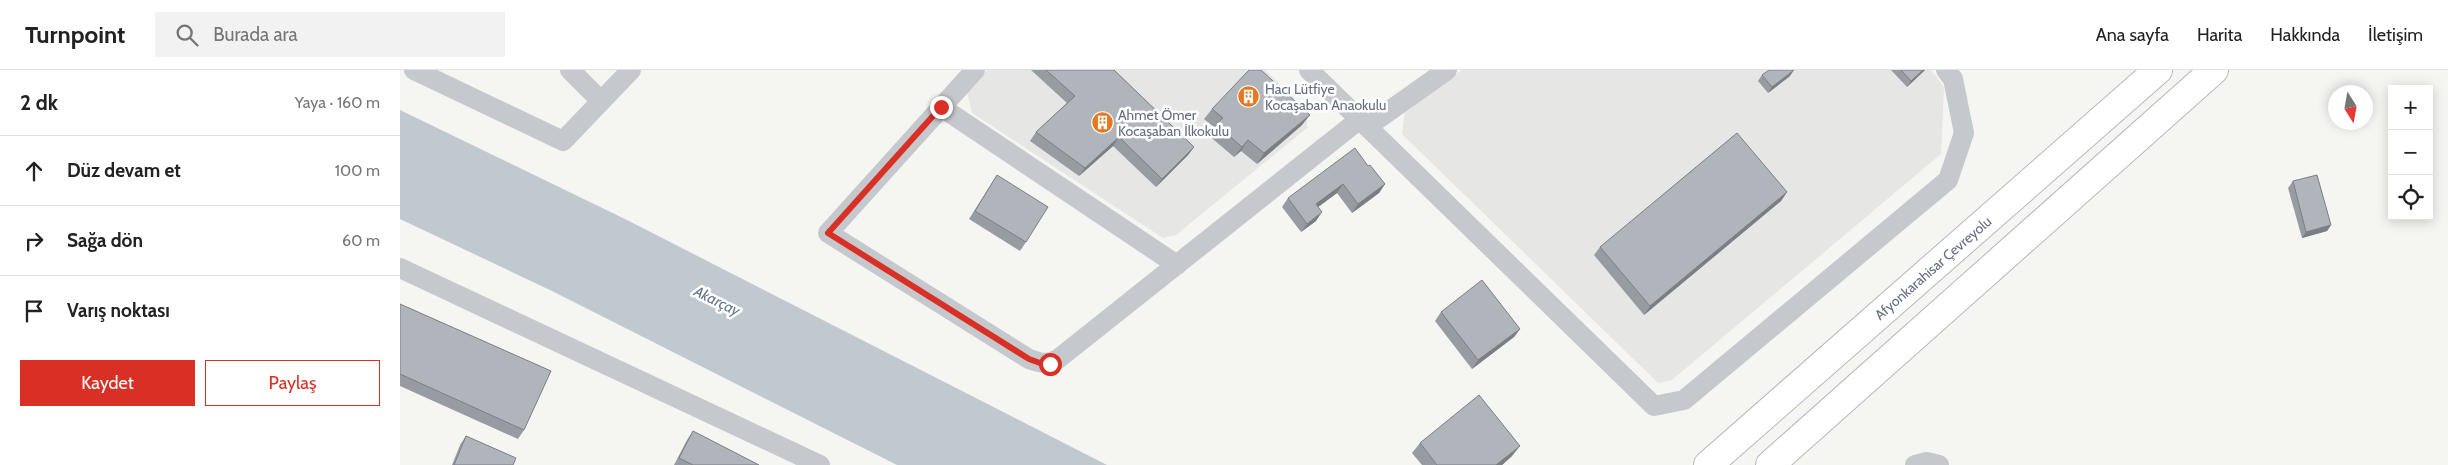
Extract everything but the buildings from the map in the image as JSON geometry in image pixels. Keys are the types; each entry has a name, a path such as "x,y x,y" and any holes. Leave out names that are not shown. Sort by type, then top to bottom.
{"highway":[{"name":"Afyonkarahisar Çevreyolu","path":"1708,465 2158,70"},
{"path":"1770,465 2214,70"}],"street":[{"path":"414,70 563,141 632,70"},
{"path":"570,70 601,101"},
{"path":"975,70 828,233 1029,359 1050,364 1364,123 1447,70"},
{"path":"1309,70 1654,406 1684,400 1948,180 1964,133 1953,79 1946,70"},
{"path":"941,107 1177,265"},
{"path":"400,268 820,465"},
{"path":"1915,465 1927,462 1939,465"}],"shaded area":[{"path":"987,70 1265,70 1307,110 1307,128 1176,235 1163,238 972,113 967,92"},
{"path":"1462,70 1931,70 1944,87 1941,154 1672,380 1658,383 1402,134 1405,111"}],"water":[{"name":"Akarçay","path":"400,110 627,220 1107,465 897,465 552,291 400,219"}],"place":[{"name":"Hacı Lütfiye Kocaşaban Anaokulu","path":"1249,97"},
{"name":"Ahmet Ömer Kocaşaban İlkokulu","path":"1102,123"}],"route":[{"path":"941,107 828,233 1029,359 1050,364"}]}
